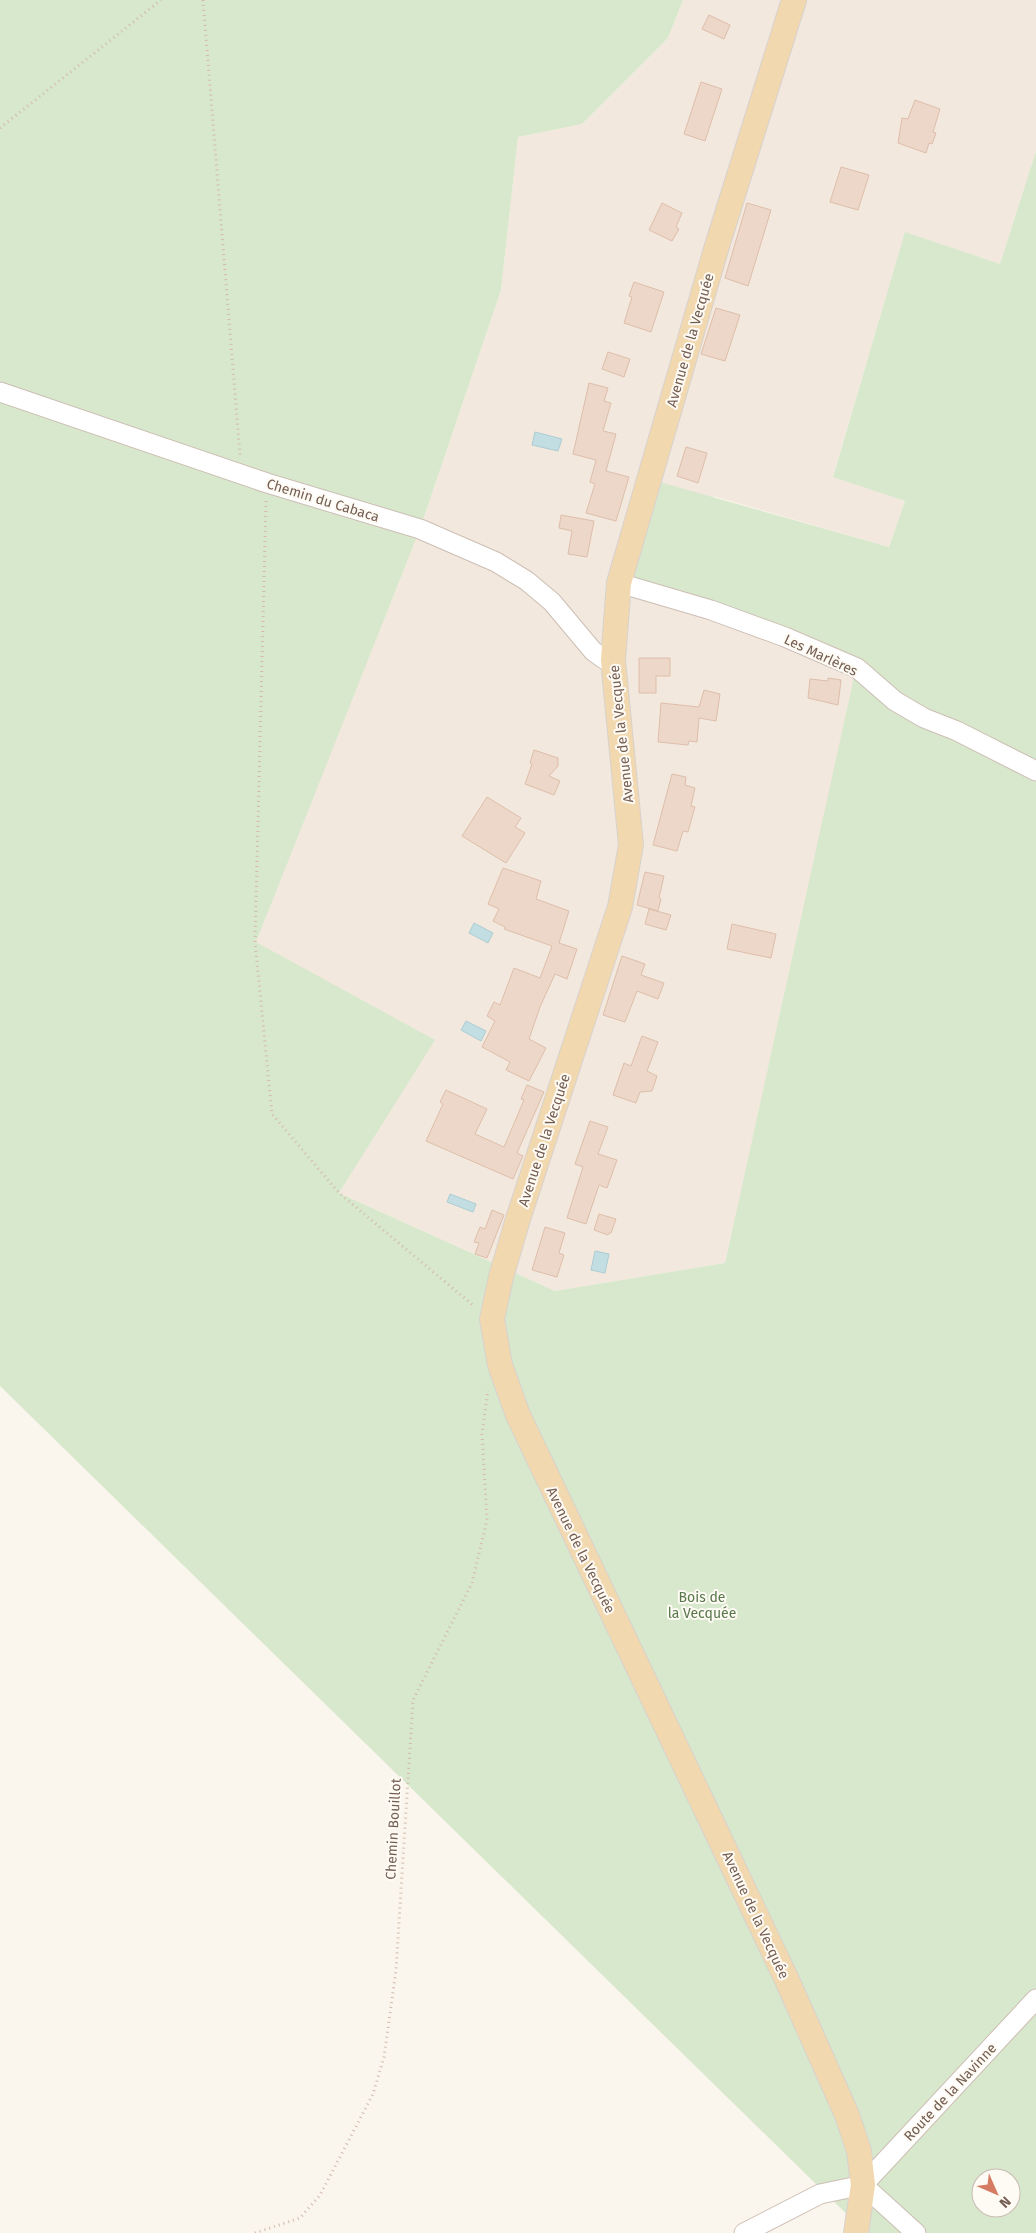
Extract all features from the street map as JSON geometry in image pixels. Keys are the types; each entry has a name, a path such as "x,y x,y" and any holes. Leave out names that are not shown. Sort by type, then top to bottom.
{"main road":[{"name":"Avenue de la Vecquée","path":"794,0 717,246 619,583 613,660 631,845 620,907 501,1276 492,1319 500,1365 518,1414 552,1490 831,2076 847,2115 859,2151 863,2185 856,2233"}],"street":[{"name":"Chemin du Cabaca","path":"0,392 267,483 420,529 496,562 527,581 552,602 593,651 604,659 613,660"},
{"name":"Les Marlères","path":"619,583 711,610 785,637 856,668 895,701 924,718 957,731 1036,771"},
{"name":"Route de la Navinne","path":"863,2185 1036,1999"},
{"path":"744,2233 820,2194 863,2185 916,2233"}],"path":[{"path":"0,128 161,0"},
{"path":"203,0 242,474"},
{"path":"267,483 256,942 272,1114 338,1193 478,1309"},
{"name":"Chemin Bouillot","path":"255,2233 300,2218 320,2195 372,2094 384,2057 396,1970 413,1700 472,1583 487,1520 482,1434 488,1387"}],"shaded area":[{"path":"683,0 1036,0 1036,151 1000,264 905,233 833,476 905,501 889,547 713,496 857,668 725,1263 555,1291 339,1193 434,1040 255,942 420,529 501,290 518,137 582,124 668,38"}],"green space":[{"name":"Bois de la Vecquée","path":"0,0 683,0 668,38 582,124 518,137 501,290 420,529 256,942 435,1040 339,1193 555,1291 725,1263 856,668 619,583 649,479 889,547 905,501 833,477 905,232 1000,264 1036,151 1036,2233 866,2233 0,1386"}],"water":[{"path":"535,432 562,439 558,451 532,445"},
{"path":"474,923 493,933 488,943 469,933"},
{"path":"466,1021 486,1031 481,1041 461,1030"},
{"path":"450,1194 476,1204 473,1212 447,1202"},
{"path":"595,1251 609,1254 605,1273 591,1270"}],"building":[{"path":"709,15 730,25 724,39 702,29"},
{"path":"701,82 722,89 705,141 684,134"},
{"path":"915,100 940,109 933,132 936,133 932,144 929,143 926,153 898,143 902,118 908,119"},
{"path":"841,167 869,175 858,210 830,202"},
{"path":"662,203 682,213 676,227 679,229 672,241 649,230"},
{"path":"747,203 771,210 748,286 725,278"},
{"path":"634,282 664,292 651,332 624,323 632,297 629,296"},
{"path":"716,308 740,315 725,361 701,354"},
{"path":"608,352 630,359 624,377 602,369"},
{"path":"589,383 608,388 604,401 611,403 603,431 616,434 606,471 629,477 616,521 586,513 595,484 590,482 596,460 573,454"},
{"path":"686,447 707,453 698,483 677,476"},
{"path":"561,515 594,521 587,557 568,554 572,531 559,528"},
{"path":"639,658 670,658 670,676 656,676 656,693 639,693"},
{"path":"828,678 841,680 838,705 808,698 810,679 828,681"},
{"path":"704,690 720,694 716,721 699,718 697,742 689,741 688,745 658,742 661,703 699,707"},
{"path":"534,750 558,758 558,766 549,776 560,781 554,795 525,784 532,764 530,763"},
{"path":"672,774 686,777 685,785 695,788 691,806 695,807 688,832 683,831 677,851 653,845"},
{"path":"487,797 521,818 515,827 525,833 506,863 462,836"},
{"path":"503,868 541,881 536,899 569,911 559,943 577,949 567,979 555,974 540,1007 529,1039 546,1048 529,1081 506,1070 510,1062 482,1047 495,1021 487,1016 494,1002 500,1005 514,968 540,978 552,946 504,929 505,927 493,921 499,909 488,904"},
{"path":"645,872 664,876 658,911 637,905"},
{"path":"649,909 671,915 666,930 645,924"},
{"path":"732,924 776,934 771,958 727,949"},
{"path":"622,956 645,964 641,975 664,983 658,999 637,991 625,1022 603,1015"},
{"path":"642,1036 658,1042 647,1071 657,1076 652,1091 640,1092 636,1103 613,1095 624,1063 631,1066"},
{"path":"527,1085 544,1092 517,1153 523,1156 513,1179 426,1141 443,1104 440,1102 446,1090 487,1109 475,1134 504,1147 524,1100 521,1099"},
{"path":"590,1121 608,1127 598,1154 617,1160 607,1188 599,1185 586,1224 567,1218 583,1167 575,1164"},
{"path":"492,1210 504,1215 487,1258 475,1254 479,1243 474,1242 480,1227 485,1229"},
{"path":"599,1214 616,1219 611,1233 608,1235 594,1230"},
{"path":"545,1227 565,1233 559,1253 564,1255 557,1277 532,1270"}]}
